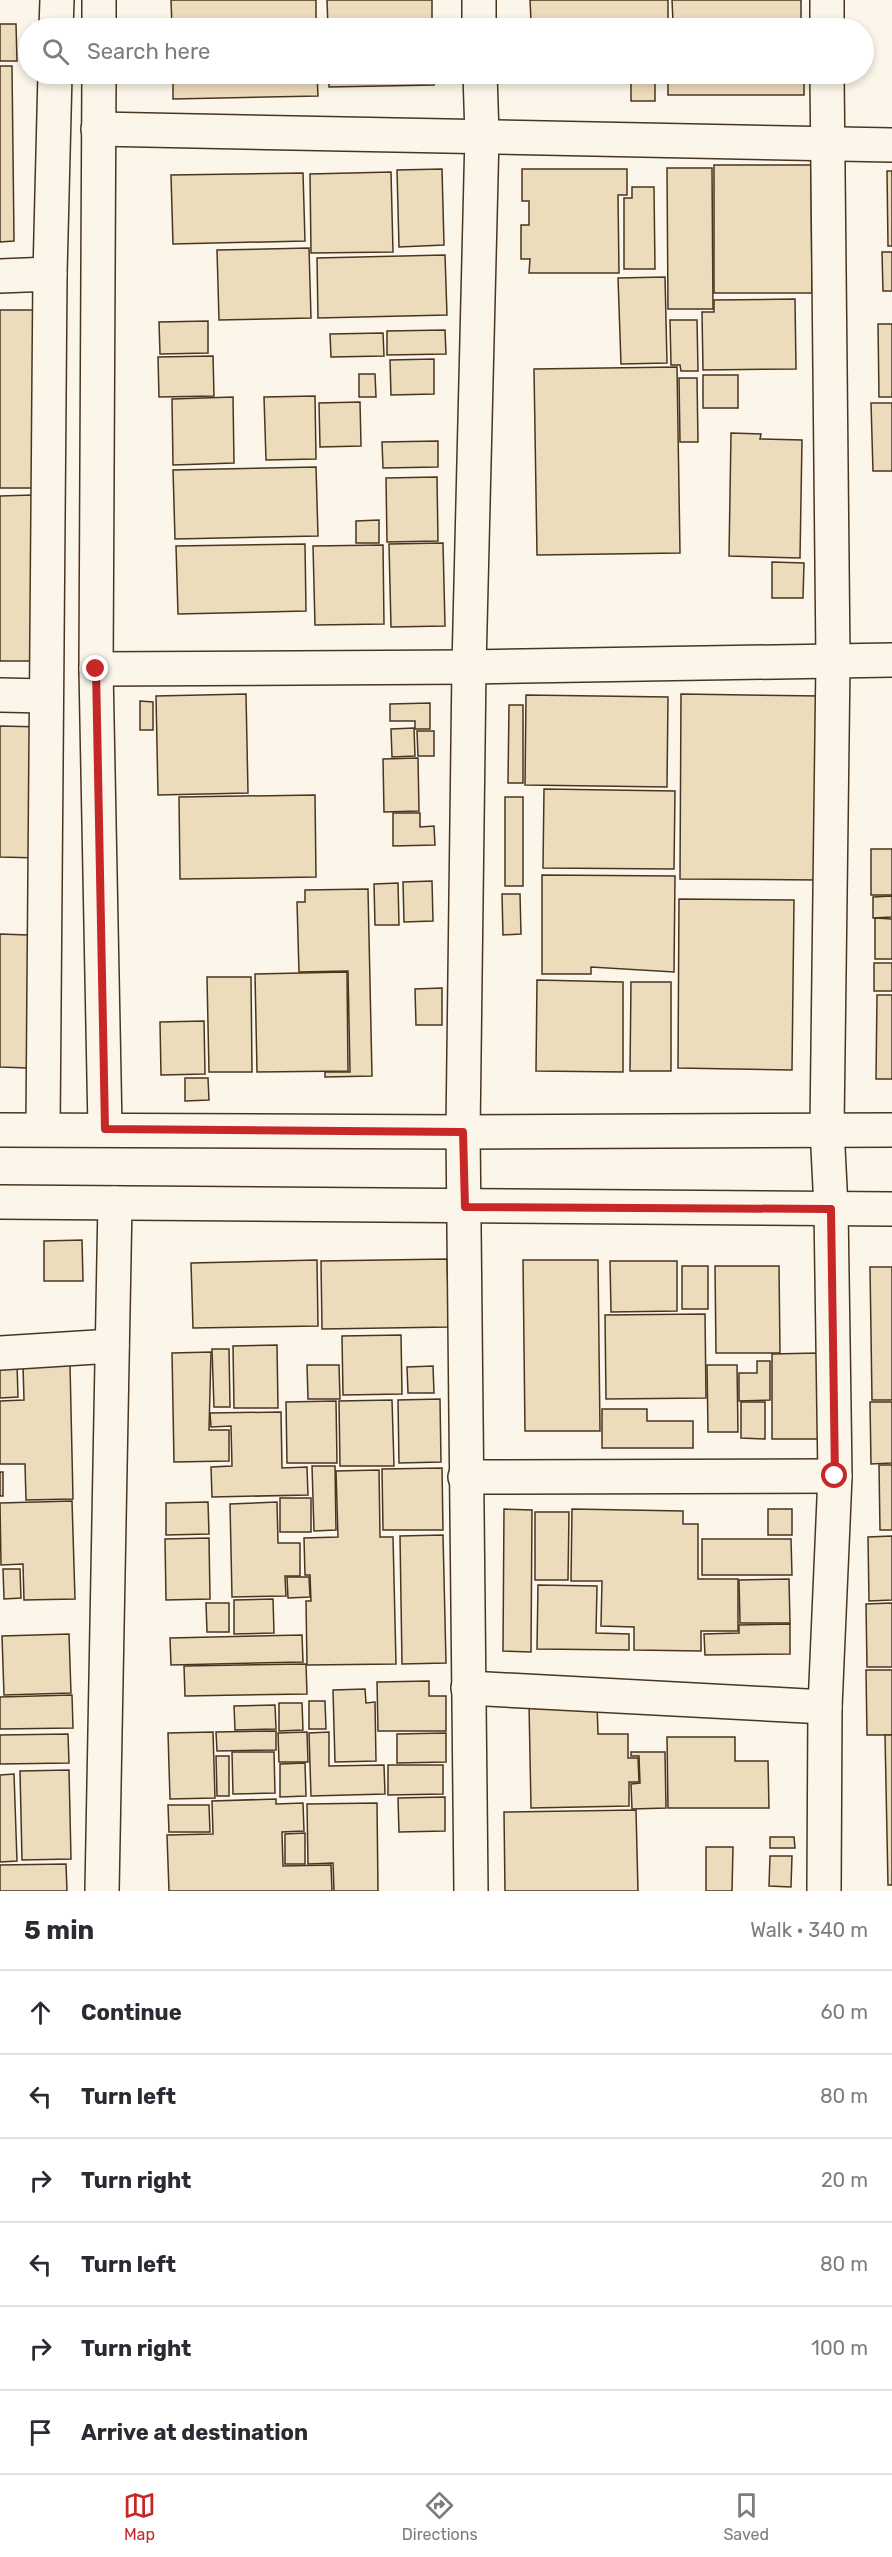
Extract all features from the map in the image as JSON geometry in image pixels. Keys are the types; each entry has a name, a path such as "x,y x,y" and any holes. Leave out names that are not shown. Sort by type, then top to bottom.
{"street":[{"path":"56,18 57,0"},
{"path":"99,0 99,18"},
{"path":"478,0 479,18"},
{"path":"827,0 827,18"},
{"path":"43,1129 45,696 55,84"},
{"path":"99,84 96,669 105,1129"},
{"path":"471,1891 463,1132 470,667 482,135 480,84"},
{"path":"824,1891 825,1707 835,1476 831,1209 826,1128 833,661 827,84"},
{"path":"98,129 482,135 828,146 892,145"},
{"path":"0,276 50,274"},
{"path":"96,669 470,667 892,660"},
{"path":"0,695 45,696"},
{"path":"0,1130 463,1132 826,1128 892,1130"},
{"path":"0,1202 892,1209"},
{"path":"102,1891 115,1203"},
{"path":"0,1353 112,1346"},
{"path":"465,1477 835,1476"},
{"path":"468,1688 825,1707"}],"building":[{"path":"171,0 316,0 316,18 172,18"},
{"path":"327,0 432,0 432,18 328,18"},
{"path":"530,0 668,0 668,18 531,18"},
{"path":"672,0 801,0 801,18 673,18"},
{"path":"0,24 16,24 17,61 0,61"},
{"path":"0,66 12,66 14,241 0,242"},
{"path":"173,84 317,84 318,96 173,99"},
{"path":"329,84 434,85 329,87"},
{"path":"631,84 655,84 655,101 631,101"},
{"path":"668,84 804,84 804,95 668,95"},
{"path":"714,165 811,165 812,293 714,293"},
{"path":"667,168 712,168 713,309 668,309"},
{"path":"442,169 444,245 399,247 397,170"},
{"path":"522,169 627,169 627,195 618,195 619,273 529,273 530,259 521,259 521,225 529,225 529,201 522,201"},
{"path":"887,171 892,171 892,246 888,246"},
{"path":"391,172 393,252 311,253 310,174"},
{"path":"303,173 305,241 173,244 171,175"},
{"path":"632,187 654,187 655,269 624,269 624,198 632,198"},
{"path":"309,248 311,318 219,320 217,250"},
{"path":"882,252 892,252 892,291 883,291"},
{"path":"445,255 447,315 318,318 317,258"},
{"path":"665,277 667,363 621,364 618,278"},
{"path":"795,299 796,369 703,370 702,312 714,312 714,300"},
{"path":"0,310 35,310 37,488 0,488"},
{"path":"670,320 697,320 698,371 681,371 680,365 671,365"},
{"path":"208,321 208,353 160,354 159,322"},
{"path":"878,324 892,324 892,397 879,397"},
{"path":"445,330 446,354 387,355 387,331"},
{"path":"383,333 384,356 331,357 330,334"},
{"path":"213,356 214,396 159,397 158,357"},
{"path":"434,359 434,394 391,395 390,360"},
{"path":"677,367 680,553 537,555 534,369"},
{"path":"359,374 375,374 376,397 359,397"},
{"path":"703,375 738,375 738,408 703,408"},
{"path":"679,378 697,378 698,442 680,442"},
{"path":"315,396 316,459 266,460 264,397"},
{"path":"233,397 234,463 173,465 172,399"},
{"path":"360,402 361,446 320,447 319,403"},
{"path":"871,403 892,403 892,471 873,471"},
{"path":"731,433 761,434 760,439 802,440 800,558 729,556"},
{"path":"438,441 438,467 383,468 382,442"},
{"path":"316,467 318,536 175,539 173,470"},
{"path":"437,477 438,541 387,542 386,478"},
{"path":"33,495 34,661 0,661 0,496"},
{"path":"379,520 379,543 356,543 356,521"},
{"path":"443,543 445,626 391,627 389,544"},
{"path":"305,544 306,611 178,614 176,546"},
{"path":"383,545 384,624 315,625 313,546"},
{"path":"772,562 804,563 803,598 772,598"},
{"path":"246,694 248,793 158,795 156,696"},
{"path":"681,694 820,696 818,880 680,879"},
{"path":"526,695 668,697 667,787 525,785"},
{"path":"140,701 153,702 153,730 140,730"},
{"path":"430,703 430,729 415,729 415,721 390,721 390,704"},
{"path":"509,705 523,705 523,783 508,783"},
{"path":"0,726 43,727 39,858 0,857"},
{"path":"414,728 415,756 392,757 391,729"},
{"path":"417,731 434,731 434,756 418,756"},
{"path":"418,758 419,811 384,812 383,759"},
{"path":"544,789 675,791 674,869 543,868"},
{"path":"315,795 316,877 180,879 179,797"},
{"path":"505,797 523,797 523,886 505,886"},
{"path":"393,813 420,813 420,827 434,826 435,845 393,846"},
{"path":"871,849 892,849 892,895 871,895"},
{"path":"542,875 675,876 674,972 591,967 591,974 542,974"},
{"path":"432,881 433,921 404,922 403,882"},
{"path":"398,883 399,925 375,925 374,884"},
{"path":"368,889 372,1076 325,1077 325,1072 350,1072 348,971 299,972 297,902 305,902 305,890"},
{"path":"502,894 520,894 521,934 503,935"},
{"path":"892,896 892,917 873,918 873,897"},
{"path":"679,899 794,900 792,1070 678,1068"},
{"path":"875,918 892,919 892,959 875,959"},
{"path":"0,934 28,935 27,1068 0,1067"},
{"path":"874,963 892,963 892,991 874,991"},
{"path":"347,972 348,1071 257,1072 255,974"},
{"path":"207,977 251,977 252,1072 209,1072"},
{"path":"537,980 623,982 623,1072 536,1071"},
{"path":"631,982 671,982 671,1071 630,1071"},
{"path":"442,988 442,1025 416,1025 415,989"},
{"path":"877,995 892,995 892,1079 876,1079"},
{"path":"204,1021 205,1074 161,1075 160,1022"},
{"path":"185,1078 208,1078 209,1100 185,1101"},
{"path":"82,1240 83,1281 44,1281 44,1241"},
{"path":"447,1259 449,1327 322,1329 321,1261"},
{"path":"317,1260 318,1326 193,1328 191,1263"},
{"path":"523,1260 598,1260 600,1431 525,1431"},
{"path":"610,1261 677,1261 677,1311 611,1312"},
{"path":"682,1266 708,1266 708,1309 682,1309"},
{"path":"715,1266 779,1266 780,1353 716,1353"},
{"path":"870,1267 892,1267 892,1400 872,1400"},
{"path":"705,1314 706,1398 606,1399 605,1315"},
{"path":"401,1335 402,1394 343,1395 342,1336"},
{"path":"277,1345 278,1408 234,1408 233,1346"},
{"path":"212,1349 229,1349 230,1407 214,1407"},
{"path":"211,1352 209,1430 229,1430 229,1461 174,1462 172,1353"},
{"path":"817,1353 818,1439 772,1439 772,1354"},
{"path":"757,1361 770,1361 770,1400 739,1401 739,1373 757,1373"},
{"path":"0,1364 17,1364 18,1397 0,1398"},
{"path":"23,1365 70,1365 73,1499 26,1500 25,1464 0,1464 0,1401 24,1400"},
{"path":"307,1365 339,1365 340,1399 308,1399"},
{"path":"707,1365 737,1365 738,1432 708,1432"},
{"path":"433,1366 434,1393 408,1393 407,1367"},
{"path":"440,1399 441,1462 399,1463 398,1400"},
{"path":"392,1400 394,1466 340,1466 339,1401"},
{"path":"336,1401 337,1463 287,1463 286,1402"},
{"path":"741,1402 765,1402 765,1439 741,1438"},
{"path":"870,1402 892,1402 892,1463 871,1464"},
{"path":"602,1409 647,1409 647,1421 693,1421 693,1448 602,1448"},
{"path":"281,1412 282,1468 307,1467 308,1495 212,1497 211,1467 232,1466 231,1426 211,1427 210,1413"},
{"path":"879,1465 892,1465 892,1530 880,1530"},
{"path":"312,1466 335,1466 336,1530 314,1531"},
{"path":"442,1468 443,1530 383,1530 382,1469"},
{"path":"379,1470 380,1537 393,1537 396,1664 307,1665 306,1601 311,1601 310,1575 305,1575 304,1538 338,1537 336,1471"},
{"path":"0,1472 3,1472 3,1496 0,1496"},
{"path":"280,1498 311,1498 311,1532 280,1532"},
{"path":"72,1501 75,1599 24,1600 23,1564 1,1565 0,1503"},
{"path":"208,1502 209,1534 166,1535 166,1503"},
{"path":"277,1502 278,1543 300,1543 300,1576 285,1576 286,1596 232,1597 230,1504"},
{"path":"504,1509 532,1510 531,1652 503,1651"},
{"path":"572,1509 683,1511 683,1524 698,1524 698,1579 738,1579 738,1631 701,1631 701,1651 634,1650 634,1627 601,1626 602,1581 571,1581"},
{"path":"768,1509 792,1509 792,1535 768,1535"},
{"path":"535,1512 569,1512 568,1580 535,1580"},
{"path":"443,1535 446,1663 402,1664 400,1536"},
{"path":"892,1536 892,1600 869,1601 868,1537"},
{"path":"209,1538 210,1599 166,1600 165,1539"},
{"path":"702,1539 791,1539 792,1575 702,1575"},
{"path":"3,1569 20,1569 21,1598 4,1599"},
{"path":"287,1577 309,1577 310,1597 288,1598"},
{"path":"789,1579 790,1623 740,1623 739,1580"},
{"path":"538,1585 597,1586 596,1633 629,1634 629,1650 537,1649"},
{"path":"273,1599 274,1633 234,1634 234,1600"},
{"path":"206,1603 229,1603 229,1632 207,1632"},
{"path":"892,1603 892,1667 867,1667 866,1604"},
{"path":"790,1624 790,1654 705,1655 704,1634 739,1633 739,1625"},
{"path":"69,1634 71,1693 4,1695 2,1636"},
{"path":"302,1635 303,1662 171,1665 170,1638"},
{"path":"306,1664 307,1694 185,1696 184,1666"},
{"path":"866,1670 892,1670 892,1735 867,1735"},
{"path":"429,1681 429,1696 446,1696 446,1731 378,1731 377,1682"},
{"path":"365,1689 366,1703 375,1702 376,1761 335,1762 333,1690"},
{"path":"72,1695 73,1728 0,1729 0,1697"},
{"path":"309,1701 325,1701 326,1729 309,1729"},
{"path":"279,1703 302,1703 303,1730 279,1731"},
{"path":"597,1703 598,1734 628,1734 628,1758 638,1758 639,1782 629,1782 629,1806 531,1808 529,1704"},
{"path":"275,1705 276,1729 235,1730 234,1706"},
{"path":"276,1731 276,1750 217,1751 216,1732"},
{"path":"213,1732 215,1798 170,1799 168,1733"},
{"path":"307,1732 308,1762 279,1762 278,1733"},
{"path":"329,1732 329,1766 384,1765 385,1794 311,1796 309,1733"},
{"path":"446,1733 446,1762 397,1763 397,1734"},
{"path":"68,1734 69,1763 0,1764 0,1735"},
{"path":"885,1735 892,1735 892,1885 888,1885"},
{"path":"667,1737 735,1737 735,1761 768,1761 769,1808 668,1808"},
{"path":"232,1752 274,1752 275,1793 233,1794"},
{"path":"631,1752 665,1752 666,1808 632,1809 631,1784 640,1783 639,1756 631,1756"},
{"path":"216,1756 229,1756 229,1796 217,1796"},
{"path":"305,1763 306,1796 280,1797 280,1764"},
{"path":"388,1765 443,1765 443,1794 388,1795"},
{"path":"69,1770 71,1859 22,1860 20,1771"},
{"path":"14,1774 17,1861 0,1862 0,1775"},
{"path":"445,1797 445,1831 399,1832 398,1798"},
{"path":"276,1799 276,1804 303,1803 304,1831 282,1832 283,1866 331,1865 332,1891 169,1891 167,1835 213,1834 212,1801"},
{"path":"377,1803 378,1891 334,1891 333,1863 308,1864 307,1804"},
{"path":"168,1805 209,1805 210,1832 169,1832"},
{"path":"636,1810 638,1891 505,1891 504,1812"},
{"path":"305,1833 305,1864 285,1864 285,1834"},
{"path":"770,1837 794,1837 795,1848 770,1848"},
{"path":"706,1847 733,1847 732,1891 706,1891"},
{"path":"770,1856 792,1856 791,1887 769,1886"},
{"path":"66,1864 67,1891 0,1891 0,1865"}],"route":[{"path":"96,669 105,1129 463,1132 465,1207 831,1209 835,1476"}]}
